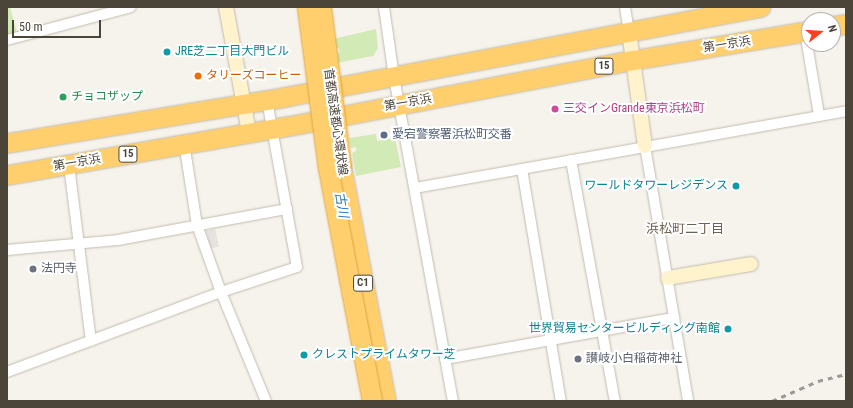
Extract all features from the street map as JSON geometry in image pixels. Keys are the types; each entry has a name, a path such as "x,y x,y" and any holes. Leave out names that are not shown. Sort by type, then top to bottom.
{"highway":[{"name":"首都高速都心環状線","path":"307,7 328,168 372,401"},
{"name":"首都高速都心環状線","path":"321,7 341,165 386,401"},
{"path":"7,143 268,100 761,7"},
{"name":"第一京浜","path":"7,175 184,143 272,129 633,60 801,32"}],"street":[{"path":"7,40 131,7"},
{"path":"226,7 250,132"},
{"path":"386,7 394,77 453,401"},
{"path":"625,7 645,146 688,401"},
{"path":"810,52 819,115"},
{"path":"7,372 221,292 297,267 268,100"},
{"path":"415,188 846,111"},
{"path":"184,143 197,225 221,292 266,401"},
{"path":"571,160 615,401"},
{"path":"69,165 91,341"},
{"path":"522,169 561,401"},
{"path":"7,250 118,240 287,209"},
{"path":"668,278 751,264"},
{"path":"445,359 674,318"}],"green space":[{"path":"7,7 10,7 18,37 7,40"},
{"path":"376,29 378,48 373,56 336,63 335,54 340,52 339,48 335,49 333,39"},
{"path":"376,134 377,141 395,138 401,167 356,176 352,153 356,151 356,147 351,148 349,138"}],"shaded area":[{"path":"215,229 219,247 210,249 206,231"}],"railway":[{"path":"772,401 818,381 846,374"}],"place":[{"name":"JRE芝二丁目大門ビル","path":"167,52"},
{"name":"タリーズコーヒー","path":"198,76"},
{"name":"チョコザップ","path":"63,97"},
{"name":"三交インGrande東京浜松町","path":"555,109"},
{"name":"愛宕警察署浜松町交番","path":"384,135"},
{"name":"ワールドタワーレジデンス","path":"736,186"},
{"name":"法円寺","path":"33,269"},
{"name":"世界貿易センタービルディング南館","path":"728,329"},
{"name":"クレストプライムタワー芝","path":"304,355"},
{"name":"讃岐小白稲荷神社","path":"578,359"}],"district":[{"name":"浜松町二丁目","path":"685,229"}],"water label":[{"name":"古川","path":"341,205"}]}
